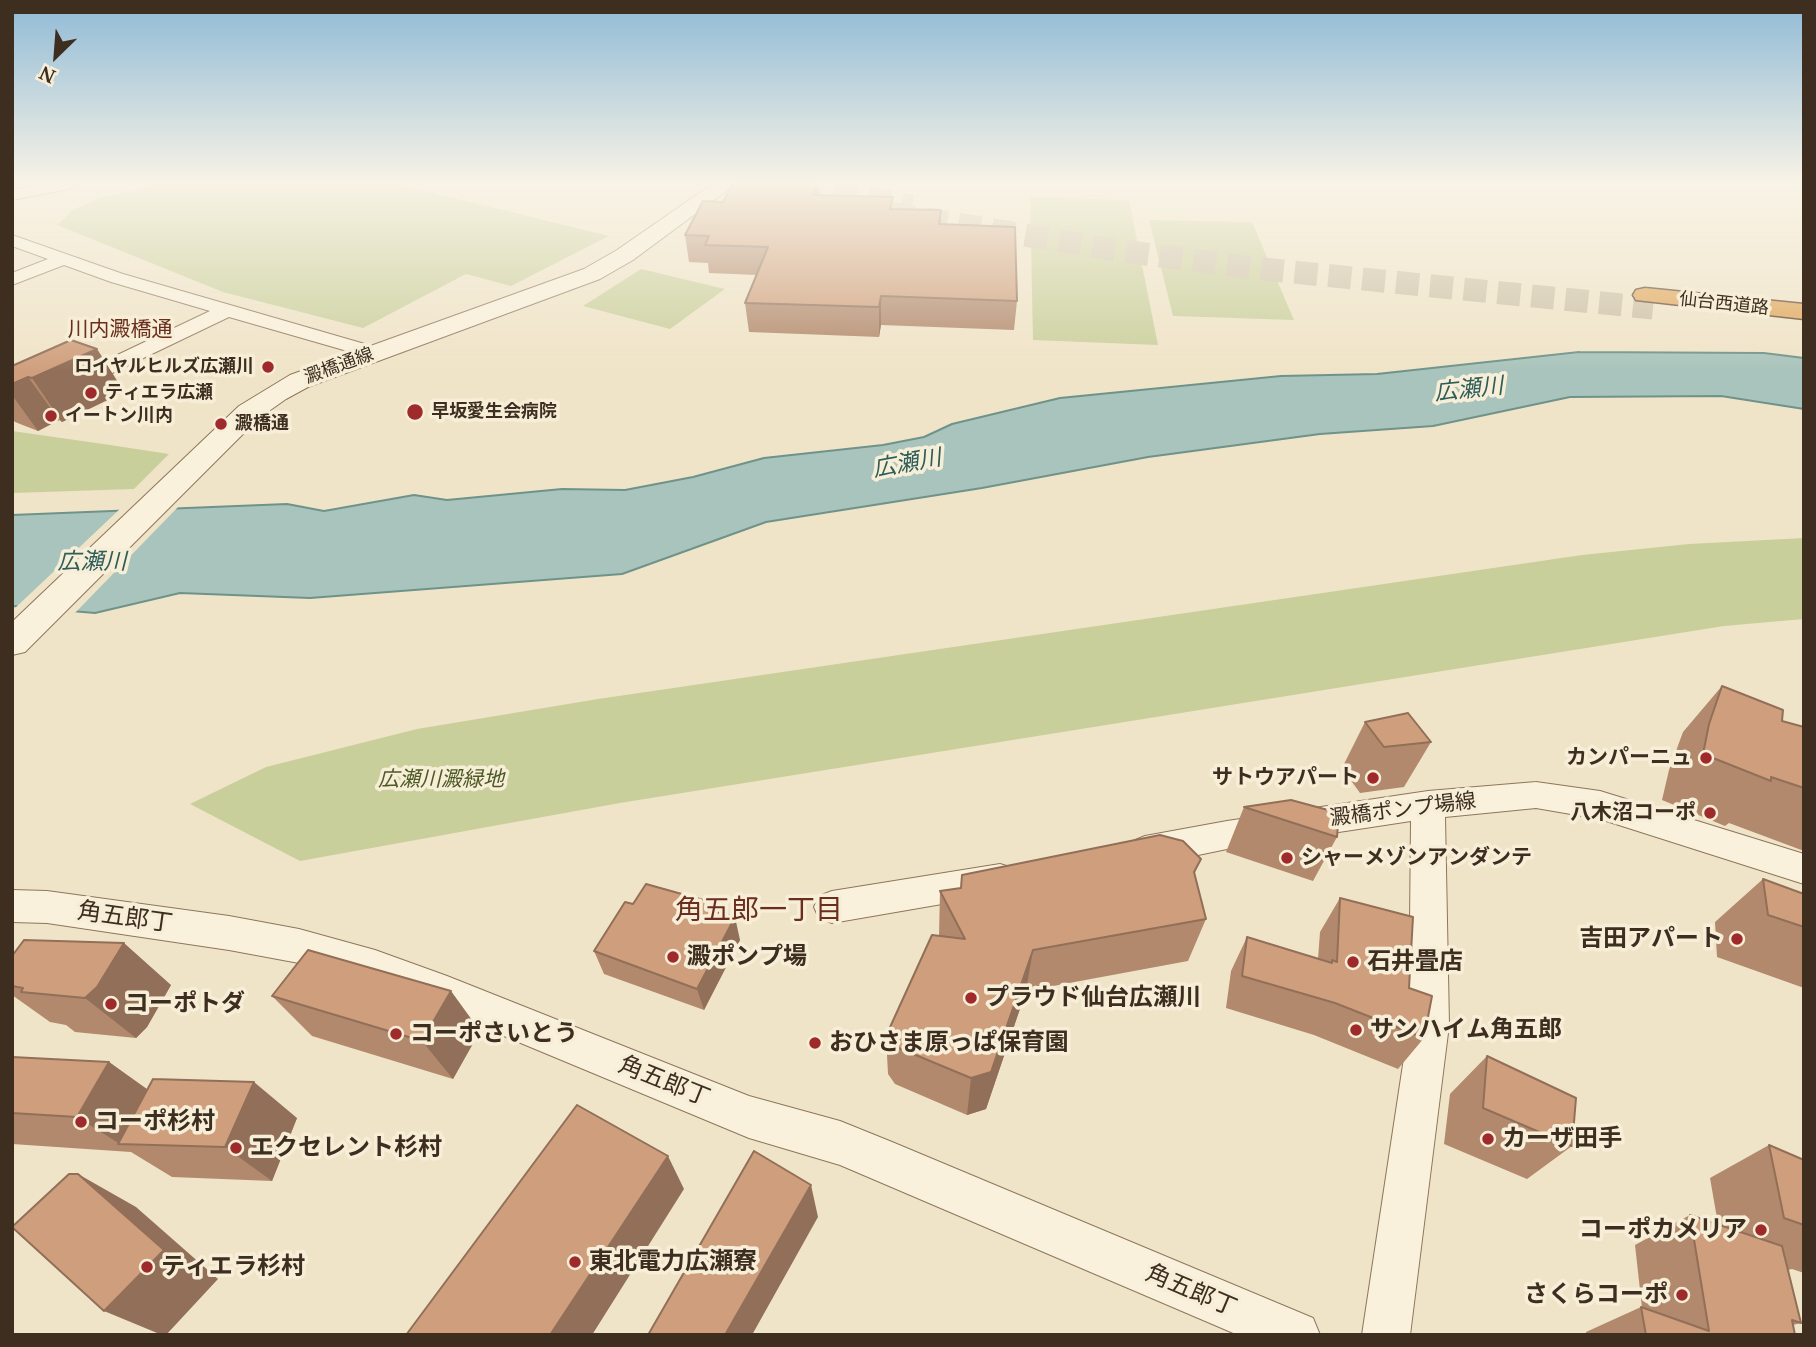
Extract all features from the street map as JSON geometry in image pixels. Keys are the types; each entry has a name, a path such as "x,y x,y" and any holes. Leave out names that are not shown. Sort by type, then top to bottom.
{"highway":[{"name":"仙台西道路","path":"1804,312 1649,302 1804,325"}],"street":[{"path":"30,246 117,278 375,353"},
{"name":"澱橋通線","path":"12,642 249,412 287,386 592,274 638,246"},
{"path":"12,280 66,258"},
{"path":"12,414 228,310"},
{"name":"澱橋ポンプ場線","path":"1120,856 1227,835 1428,805 1536,795 1600,805 1804,869"},
{"path":"1385,1335 1429,1026 1428,805"},
{"path":"832,907 1026,874"},
{"name":"角五郎丁","path":"12,906 47,907 229,933 299,946 375,968 447,993 749,1117 840,1143 1296,1335"}],"green space":[{"path":"109,246 590,246 511,286 466,274 363,328 223,292"},
{"path":"1031,246 1138,246 1158,345 1033,340"},
{"path":"1155,246 1262,246 1294,320 1173,316"},
{"path":"641,269 725,289 670,329 583,306"},
{"path":"12,431 169,454 134,489 12,493"},
{"name":"広瀬川澱緑地","path":"1804,538 1804,619 1724,626 620,803 300,861 190,804 266,767 417,729 598,699 1582,555 1689,544"}],"water":[{"name":"広瀬川","path":"1579,352 1764,353 1804,358 1804,409 1721,396 1570,397 1433,426 1320,434 1148,457 982,488 766,522 622,574 310,598 180,593 95,613 12,606 12,515 287,504 324,511 414,495 447,500 562,489 625,490 693,477 764,458 883,445 924,437 952,424 1060,398 1281,376 1377,374"}],"pier":[{"path":"180,505 73,615 13,610 122,507"}],"building":[{"path":"732,246 1016,246 1017,301 881,296 879,307 745,303 768,247"},
{"path":"71,340 97,349 12,384 12,366"},
{"path":"1722,686 1783,710 1782,721 1804,727 1804,788 1771,777 1771,781 1703,754 1709,724"},
{"path":"1408,713 1431,742 1384,747 1365,722"},
{"path":"1291,800 1339,813 1337,837 1244,807"},
{"path":"1160,835 1183,841 1201,859 1194,872 1206,919 1033,950 991,1072 971,1078 894,1046 886,1036 932,935 965,939 940,891 961,888 962,875"},
{"path":"1763,879 1804,894 1804,927 1768,915"},
{"name":"澱ポンプ場","path":"646,884 714,903 718,912 735,917 697,989 594,951 625,902 633,904"},
{"path":"1340,898 1413,917 1409,988 1432,996 1424,1038 1335,1003 1242,976 1247,937 1332,963 1332,960 1337,962"},
{"path":"24,940 124,943 97,987 85,998 21,992 23,988 12,986 12,956"},
{"path":"308,950 451,991 422,1041 272,996"},
{"path":"1487,1056 1576,1098 1572,1146 1483,1108"},
{"path":"12,1057 109,1062 77,1117 12,1113"},
{"path":"153,1079 254,1082 225,1147 118,1144"},
{"path":"577,1105 668,1156 550,1335 406,1335"},
{"path":"1769,1145 1804,1160 1804,1225 1784,1218"},
{"path":"754,1151 811,1185 725,1335 648,1335"},
{"path":"69,1174 78,1174 164,1250 104,1311 12,1227"},
{"path":"1690,1215 1782,1246 1801,1323 1792,1320 1795,1335 1646,1335 1641,1307 1709,1331"}],"tunnel":[{"path":"1090,246 1253,268 1653,308"}],"place":[{"name":"ロイヤルヒルズ広瀬川","path":"268,367"},
{"name":"ティエラ広瀬","path":"91,393"},
{"name":"早坂愛生会病院","path":"415,412"},
{"name":"イートン川内","path":"51,416"},
{"name":"澱橋通","path":"221,424"},
{"name":"カンパーニュ","path":"1706,758"},
{"name":"サトウアパート","path":"1373,778"},
{"name":"八木沼コーポ","path":"1710,813"},
{"name":"シャーメゾンアンダンテ","path":"1287,858"},
{"name":"吉田アパート","path":"1737,939"},
{"name":"澱ポンプ場","path":"673,957"},
{"name":"石井畳店","path":"1353,962"},
{"name":"プラウド仙台広瀬川","path":"971,998"},
{"name":"コーポトダ","path":"111,1004"},
{"name":"サンハイム角五郎","path":"1356,1030"},
{"name":"コーポさいとう","path":"396,1034"},
{"name":"おひさま原っぱ保育園","path":"815,1043"},
{"name":"コーポ杉村","path":"81,1122"},
{"name":"カーザ田手","path":"1488,1139"},
{"name":"エクセレント杉村","path":"236,1148"},
{"name":"コーポカメリア","path":"1761,1230"},
{"name":"東北電力広瀬寮","path":"575,1262"},
{"name":"ティエラ杉村","path":"147,1267"},
{"name":"さくらコーポ","path":"1682,1295"}],"district":[{"name":"川内澱橋通","path":"120,330"},
{"name":"角五郎一丁目","path":"759,911"}]}
